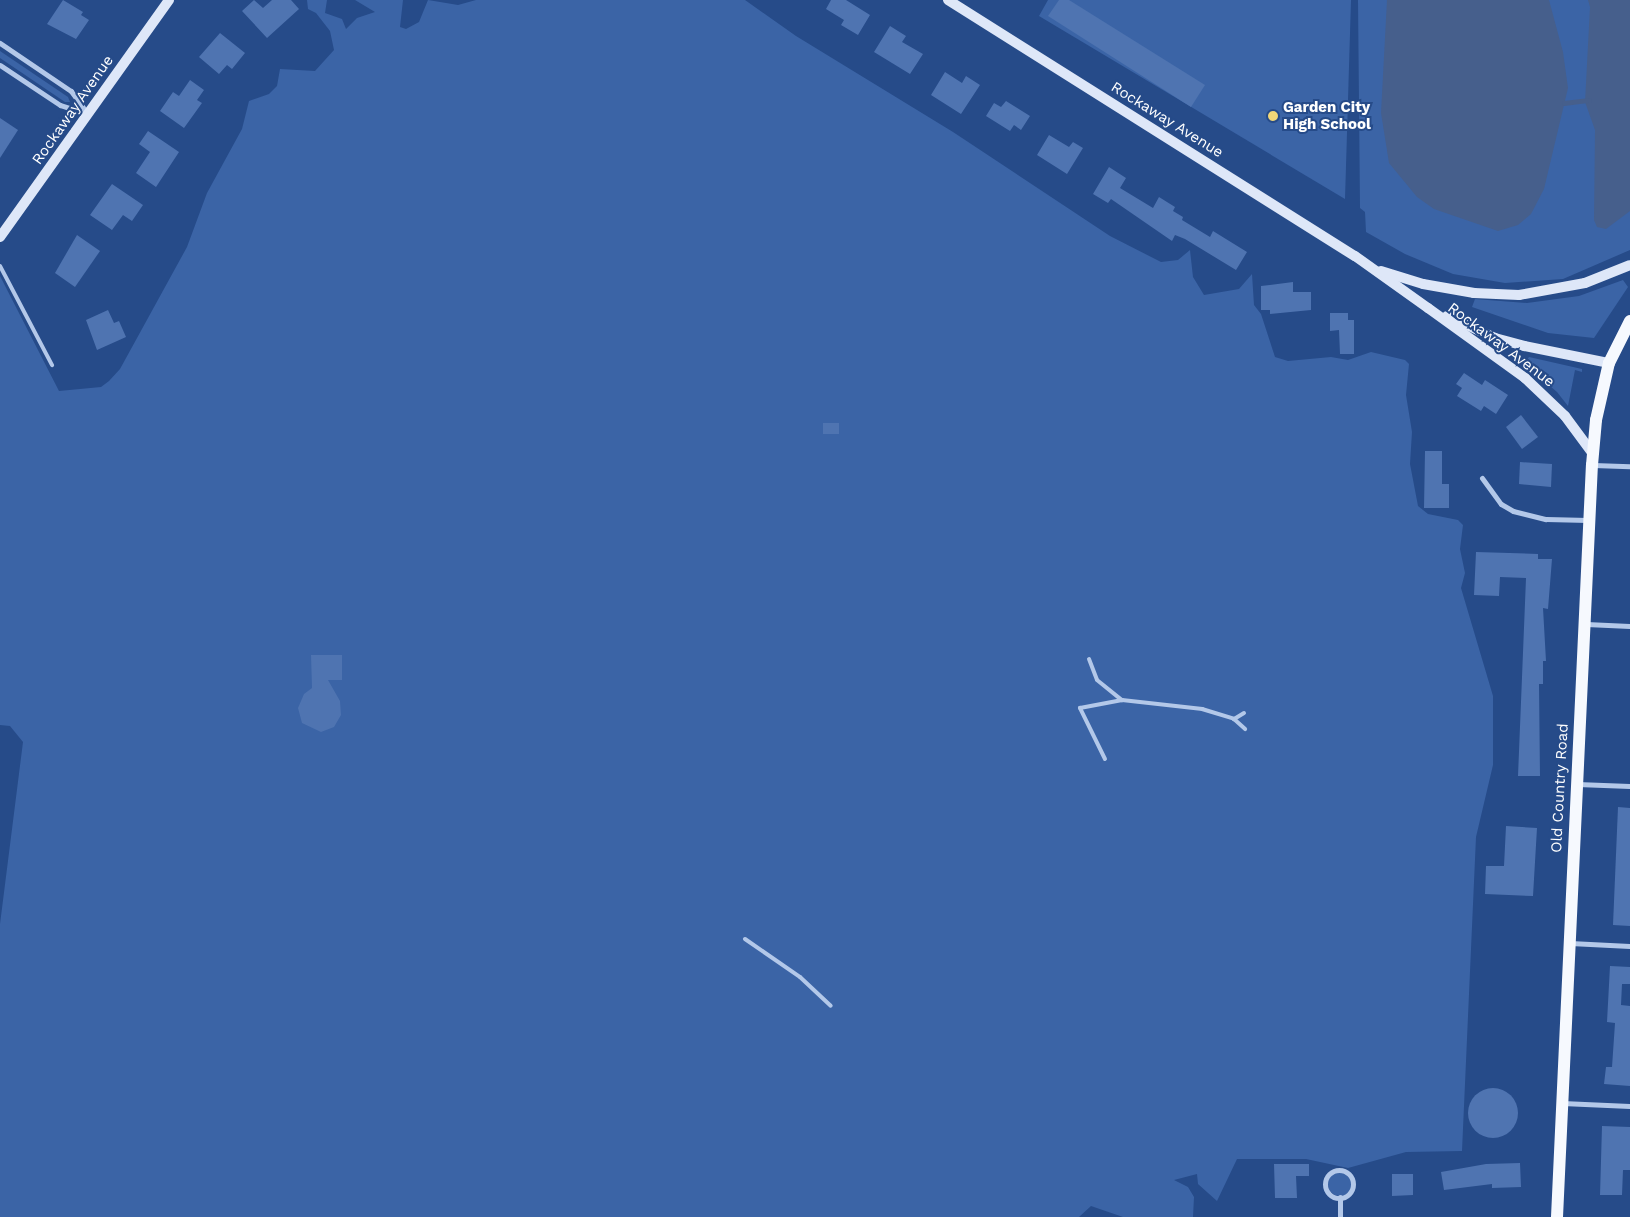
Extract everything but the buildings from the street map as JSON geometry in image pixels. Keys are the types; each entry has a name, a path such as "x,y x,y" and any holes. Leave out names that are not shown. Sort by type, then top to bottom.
{"main road":[{"name":"Rockaway Avenue","path":"0,237 169,0"},
{"name":"Rockaway Avenue","path":"948,0 1369,266 1428,308 1525,378 1565,416 1592,459"},
{"name":"Rockaway Avenue","path":"1369,266 1423,284 1474,293 1519,295 1585,283 1630,265"},
{"name":"Rockaway Avenue","path":"1428,308 1495,338 1609,363"},
{"name":"Old Country Road","path":"1557,1217 1592,459 1609,363 1630,321"}],"street":[{"path":"0,43 70,91 88,114"},
{"path":"0,65 60,105 88,114"},
{"path":"1592,459 1630,466"},
{"path":"1482,478 1501,504 1513,511 1546,519 1589,520"},
{"path":"1584,624 1630,626"},
{"path":"1577,784 1630,786"},
{"path":"1569,943 1630,946"},
{"path":"1562,1103 1630,1106"},
{"path":"1336,1170 1349,1174 1353,1182 1351,1190 1340,1198 1332,1195 1326,1188 1326,1179 1336,1170"},
{"path":"1340,1198 1340,1217"}],"lane":[{"path":"0,266 52,364"},
{"path":"1089,659 1097,680 1122,700"},
{"path":"1105,759 1080,708 1122,700 1202,709 1234,719 1245,729"},
{"path":"1234,719 1244,714"},
{"path":"745,939 800,977 831,1006"}],"shaded area":[{"path":"307,0 327,0 325,13 342,19 346,29 357,18 375,12 355,0 403,0 400,27 406,29 419,22 428,0 458,5 476,0 745,0 796,36 953,132 1110,236 1161,262 1178,260 1190,250 1193,277 1204,295 1239,289 1252,274 1254,305 1261,314 1275,357 1288,361 1331,357 1348,360 1371,352 1405,360 1409,364 1406,395 1412,432 1410,464 1418,506 1428,514 1458,520 1463,525 1460,549 1465,573 1461,588 1493,696 1493,765 1476,837 1462,1151 1406,1152 1348,1168 1306,1159 1237,1159 1217,1201 1198,1184 1197,1174 1174,1180 1188,1187 1194,1197 1193,1217 1123,1217 1091,1206 1079,1217 0,1217 0,924 23,742 10,726 0,725 0,276 59,391 101,387 109,381 120,369 187,247 207,193 242,129 249,101 269,94 277,86 280,69 315,71 334,50 330,31 316,13 308,9"},
{"name":"Garden City High School","path":"1048,0 1351,0 1345,199 1039,16"},
{"path":"1358,0 1630,0 1630,250 1563,279 1505,283 1453,274 1405,254 1366,232 1365,212 1360,208"},
{"path":"1387,0 1549,0 1563,52 1568,88 1544,189 1531,214 1518,225 1498,231 1434,209 1417,197 1389,163 1381,113"},
{"path":"1588,0 1630,0 1630,211 1606,229 1597,227 1594,220 1595,130 1585,102 1590,7"},
{"path":"0,51 68,97 70,102 65,102 0,58"},
{"path":"1623,280 1628,287 1594,338 1548,333 1472,307 1475,299 1527,303 1579,296"},
{"path":"1529,357 1582,369 1582,372 1575,370 1568,406 1557,392 1524,364"},
{"path":"1340,1172 1348,1176 1352,1184 1348,1192 1340,1196 1332,1192 1328,1184 1332,1176"}],"waterway":[{"path":"1564,103 1589,100"}],"place":[{"name":"Garden City High School","path":"1273,116"}]}
